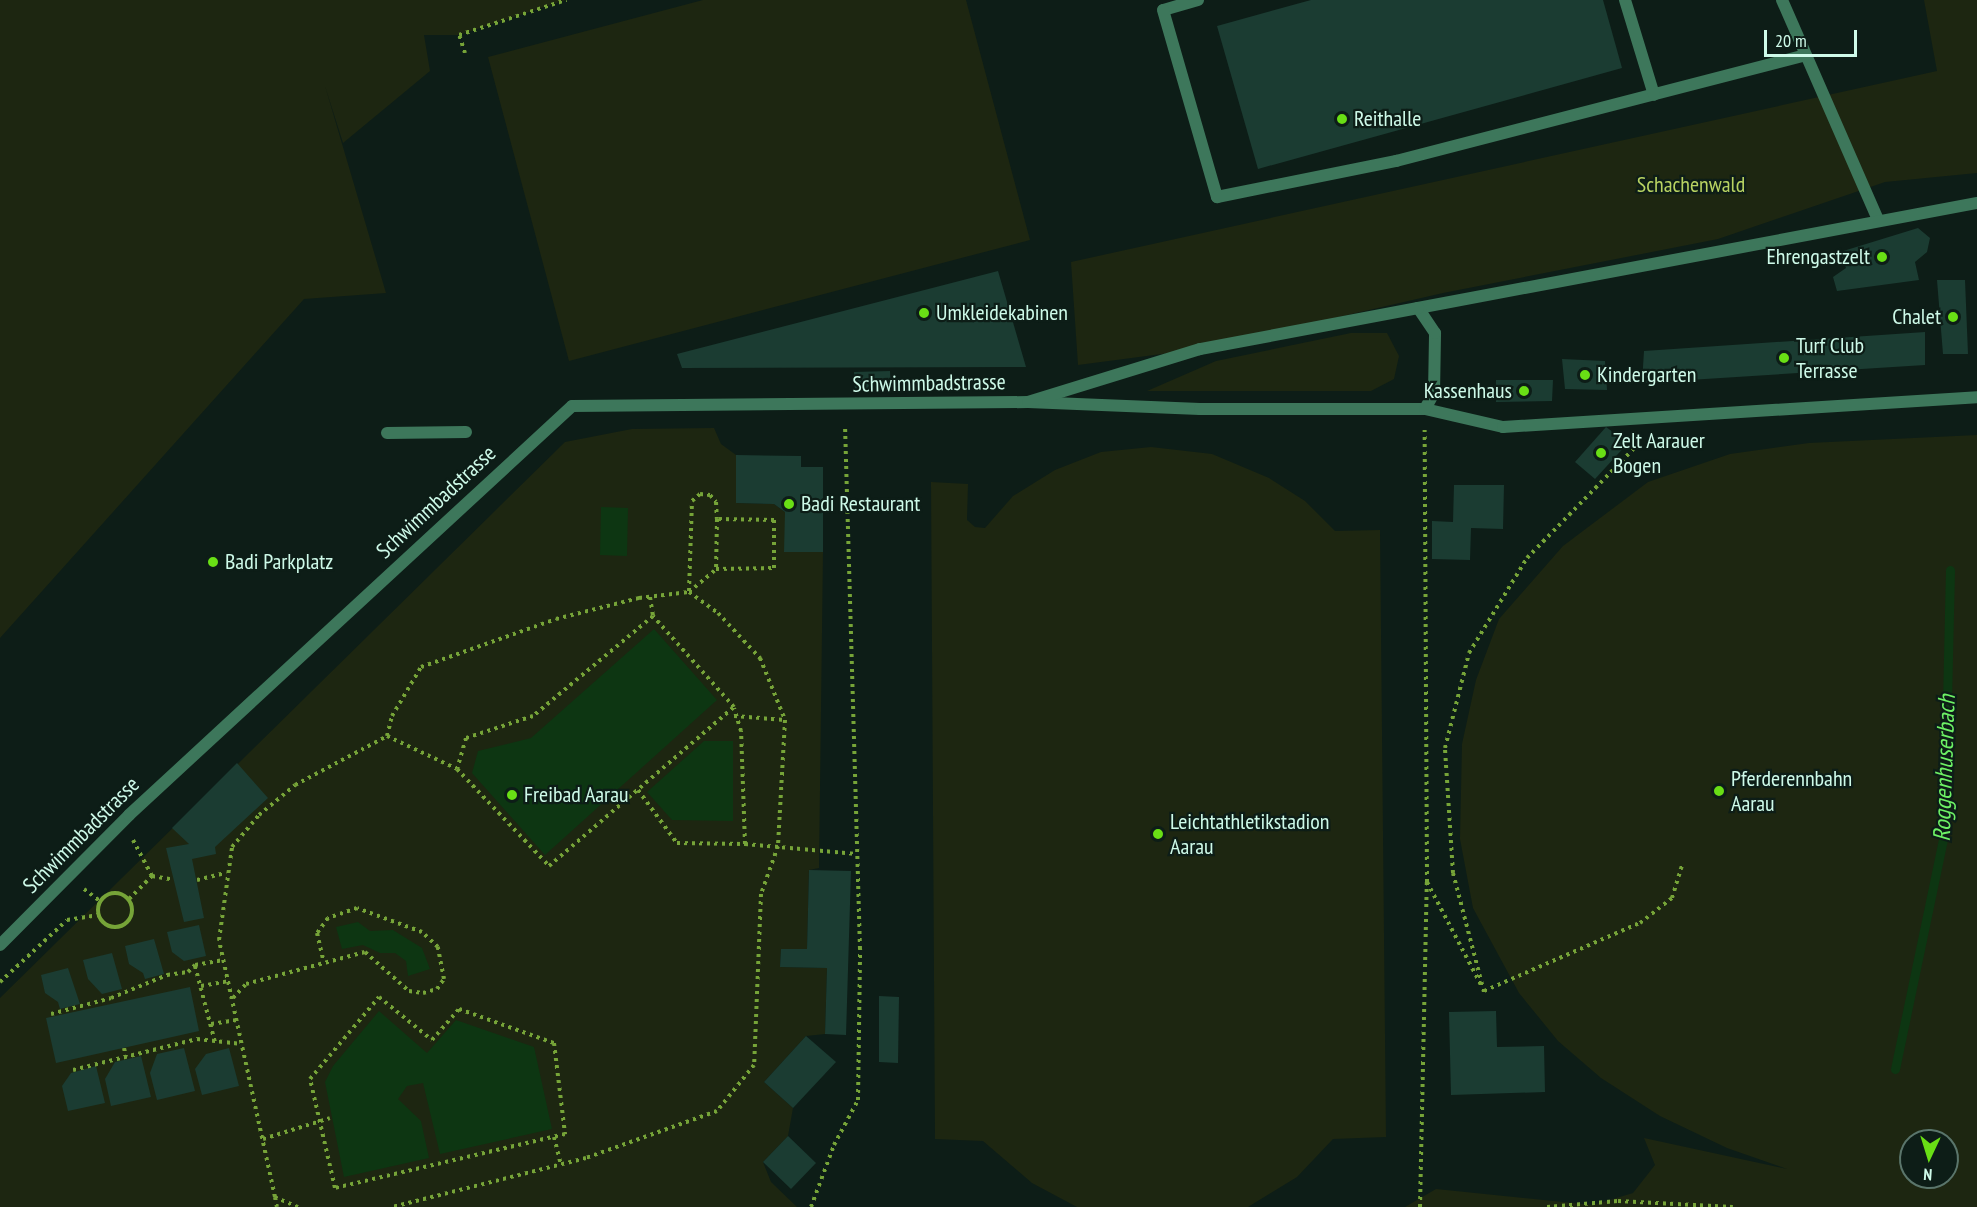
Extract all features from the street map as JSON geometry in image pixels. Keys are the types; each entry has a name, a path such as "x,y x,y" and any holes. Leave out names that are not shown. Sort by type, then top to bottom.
{"street":[{"path":"1198,0 1163,10 1217,197 1396,161 1806,55"},
{"path":"1625,0 1654,95"},
{"path":"1782,0 1878,220"},
{"name":"Schwimmbadstrasse","path":"1028,402 1200,349 1977,203"},
{"path":"1418,309 1435,333 1434,393 1425,409"},
{"name":"Schwimmbadstrasse","path":"0,945 123,821 572,406 844,406 1028,402 1200,409 1425,409 1503,427 1977,397"},
{"path":"387,433 466,432"}],"path":[{"path":"465,53 459,35 566,0"},
{"path":"811,1207 834,1145 858,1100 860,950 844,406"},
{"path":"1420,1207 1427,882 1425,409"},
{"path":"1484,992 1453,873 1445,748 1469,653 1527,558 1665,417"},
{"path":"689,592 692,501 700,494 710,495 716,502 716,569"},
{"path":"277,1207 219,940 226,873 232,847 259,815 295,785 387,736 392,716 421,667 556,619 650,597 689,592 716,569 774,568 774,520 717,519"},
{"path":"392,1207 561,1164 717,1111 754,1065 761,894 778,846 785,720 760,658 718,613 689,592"},
{"path":"650,597 653,616 734,707 734,716 741,732 745,844"},
{"path":"457,769 466,738 533,716 653,616"},
{"path":"387,736 457,769 549,866 734,707"},
{"path":"734,716 785,720"},
{"path":"638,790 678,843 778,846 857,854"},
{"path":"123,821 152,876"},
{"path":"1484,992 1640,923 1672,898 1682,866"},
{"path":"197,880 226,873"},
{"path":"152,876 174,880"},
{"path":"129,899 152,876"},
{"path":"1427,882 1484,992"},
{"path":"119,893 129,899 131,916 124,925 107,925 99,915 100,901 108,894 119,893"},
{"path":"232,999 246,984 323,960 365,952 409,991 423,993 437,988 444,979 438,947 422,932 357,908 328,918 317,933 323,960"},
{"path":"0,982 67,920 99,915"},
{"path":"51,1014 112,1001 167,975 188,972 195,965 224,960"},
{"path":"195,965 216,1042"},
{"path":"201,986 228,981"},
{"path":"379,997 432,1040 459,1009 554,1043 565,1134 554,1137 335,1188 310,1079 379,997"},
{"path":"211,1024 237,1020"},
{"path":"73,1070 197,1039 242,1044"},
{"path":"124,1048 126,1057"},
{"path":"263,1139 330,1118"},
{"path":"554,1137 561,1164"},
{"path":"275,1197 298,1207"},
{"path":"1547,1207 1618,1201 1733,1207"}],"green space":[{"path":"0,0 566,0 459,35 424,35 430,71 343,143 325,86 386,293 304,299 0,638"},
{"path":"703,0 966,0 1030,240 569,361 488,57"},
{"name":"Schachenwald","path":"1924,0 1977,0 1977,173 1885,182 1718,239 1443,293 1200,349 1078,365 1071,262 1937,71"},
{"path":"1351,333 1387,333 1399,356 1394,379 1371,391 1147,391 1216,361"},
{"name":"Freibad Aarau","path":"714,428 721,444 736,455 736,503 774,504 785,512 785,552 823,552 819,868 809,870 807,949 781,949 780,967 827,968 825,1034 806,1036 764,1082 793,1108 788,1136 763,1162 771,1182 797,1207 0,1207 0,998 565,442 632,429"},
{"name":"Pferderennbahn Aarau","path":"1977,435 1977,1207 1405,1207 1436,1189 1593,1205 1633,1193 1655,1165 1644,1138 1787,1169 1727,1148 1660,1116 1601,1078 1558,1041 1519,993 1473,908 1460,839 1462,744 1476,680 1499,619 1563,546 1648,482 1730,454 1809,443"},
{"name":"Leichtathletikstadion Aarau","path":"1151,447 1212,454 1269,478 1305,501 1335,531 1380,530 1386,1137 1333,1139 1297,1177 1248,1207 1077,1207 1032,1183 983,1141 935,1139 931,482 968,484 967,520 975,527 985,528 1013,496 1055,470 1101,452"}],"shaded area":[{"path":"601,507 628,508 627,556 600,555"},
{"path":"654,629 717,700 545,855 472,773 478,751 531,738"},
{"path":"704,741 733,741 733,821 672,820 647,792"},
{"path":"358,922 370,931 393,930 422,948 430,969 408,976 406,961 395,953 380,953 363,945 342,949 336,927"},
{"path":"379,1011 427,1053 456,1020 534,1047 552,1129 440,1154 423,1083 407,1086 398,1099 421,1121 429,1158 344,1177 325,1082 333,1066"}],"building":[{"name":"Reithalle","path":"1311,0 1603,0 1622,68 1258,169 1217,26"},
{"name":"Ehrengastzelt","path":"1918,228 1930,238 1927,252 1915,262 1919,280 1837,291 1833,277 1846,268 1840,252"},
{"name":"Umkleidekabinen","path":"998,271 1026,367 682,368 677,354"},
{"name":"Chalet","path":"1937,280 1965,280 1968,354 1943,354"},
{"name":"Turf Club Terrasse","path":"1925,332 1925,365 1642,383 1644,351"},
{"name":"Kindergarten","path":"1562,359 1605,361 1607,390 1565,389"},
{"path":"890,371 891,391 855,392 854,372"},
{"name":"Kassenhaus","path":"1496,380 1553,380 1552,401 1496,402"},
{"name":"Zelt Aarauer Bogen","path":"1606,427 1628,443 1595,479 1575,462"},
{"name":"Badi Restaurant","path":"736,455 801,456 801,467 823,467 823,552 784,552 785,512 774,504 736,503"},
{"path":"1454,485 1504,485 1503,529 1471,528 1470,560 1432,559 1432,521 1453,522"},
{"path":"237,763 268,798 215,847 216,854 192,859 204,918 184,922 166,848 189,844 172,828"},
{"path":"809,870 851,871 846,1035 825,1034 827,968 780,967 781,949 807,949"},
{"path":"199,925 206,956 184,961 172,952 167,932"},
{"path":"154,939 164,974 145,979 143,973 129,964 125,946"},
{"path":"112,953 122,989 102,994 88,979 83,960"},
{"path":"68,968 80,1004 60,1009 58,1002 45,993 41,975"},
{"path":"190,987 199,1031 56,1063 46,1018"},
{"path":"879,996 899,997 898,1063 879,1062"},
{"path":"1496,1011 1497,1047 1544,1046 1545,1092 1451,1095 1449,1012"},
{"path":"806,1036 836,1062 793,1108 764,1082"},
{"path":"184,1048 195,1091 157,1100 150,1073 157,1054"},
{"path":"229,1048 239,1086 202,1095 195,1069 206,1054"},
{"path":"141,1056 151,1097 111,1106 105,1079 115,1062"},
{"path":"96,1066 105,1103 68,1111 62,1086 71,1073"},
{"path":"788,1136 816,1163 791,1189 763,1162"}],"waterway":[{"name":"Roggenhuserbach","path":"1895,1069 1944,834 1950,570"}],"place":[{"name":"Reithalle","path":"1342,119"},
{"name":"Ehrengastzelt","path":"1882,257"},
{"name":"Umkleidekabinen","path":"924,313"},
{"name":"Chalet","path":"1953,317"},
{"name":"Turf Club Terrasse","path":"1784,358"},
{"name":"Kindergarten","path":"1585,375"},
{"name":"Kassenhaus","path":"1524,391"},
{"name":"Zelt Aarauer Bogen","path":"1601,453"},
{"name":"Badi Restaurant","path":"789,504"},
{"name":"Badi Parkplatz","path":"213,562"},
{"name":"Pferderennbahn Aarau","path":"1719,791"},
{"name":"Freibad Aarau","path":"512,795"},
{"name":"Leichtathletikstadion Aarau","path":"1158,834"}]}
